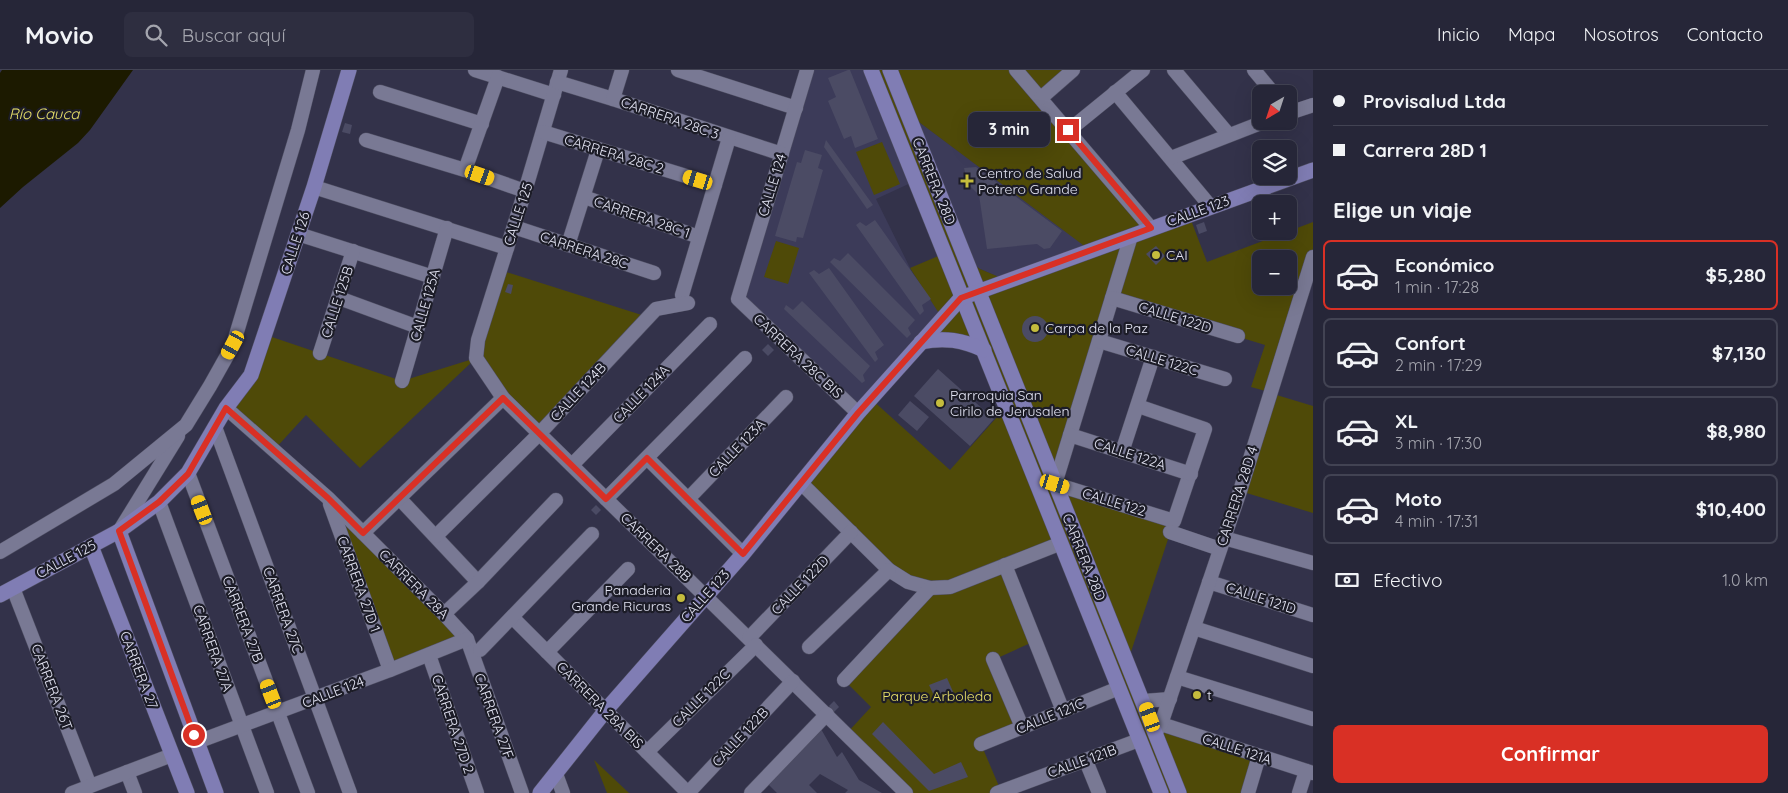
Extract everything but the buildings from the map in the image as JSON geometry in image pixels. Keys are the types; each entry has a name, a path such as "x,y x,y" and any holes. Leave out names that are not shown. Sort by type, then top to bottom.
{"street":[{"path":"216,793 119,531 210,386 233,345 298,130 314,70"},
{"name":"CALLE 126","path":"226,408 251,375 314,187 348,70"},
{"name":"CARRERA 28C 3","path":"475,70 498,77 557,82 782,154"},
{"path":"613,99 622,70"},
{"path":"678,70 796,108"},
{"name":"CALLE 124","path":"738,299 807,70"},
{"name":"CARRERA 28D","path":"871,70 1161,793"},
{"name":"CARRERA 28D","path":"890,70 1055,484 1144,701 1158,729 1180,793"},
{"path":"1016,70 1151,228"},
{"path":"1041,98 1073,70"},
{"path":"1068,130 1143,70"},
{"path":"1174,70 1229,135"},
{"path":"1254,70 1266,85"},
{"path":"466,170 498,77"},
{"name":"CALLE 125","path":"476,358 478,340 557,82"},
{"path":"380,92 482,124"},
{"path":"1115,92 1211,207"},
{"path":"1298,109 1313,105"},
{"path":"1171,158 1252,126"},
{"name":"CARRERA 28C 2","path":"543,132 715,185"},
{"path":"700,237 729,138"},
{"path":"366,140 466,170 525,191"},
{"path":"568,245 598,150"},
{"name":"CALLE 123","path":"540,793 606,710 743,554 858,413 961,298 1313,170"},
{"path":"314,187 506,248"},
{"name":"CARRERA 28C 1","path":"584,197 700,237"},
{"name":"CARRERA 28C","path":"514,227 654,273"},
{"name":"CALLE 125A","path":"402,381 447,228"},
{"path":"298,234 433,278"},
{"path":"1055,484 1131,236"},
{"name":"CALLE 124B","path":"436,536 539,434 656,309 685,299 700,237"},
{"name":"CALLE 125B","path":"320,353 353,251"},
{"name":"CARRERA 28D 4","path":"1158,729 1222,543 1313,256"},
{"path":"338,298 418,327"},
{"name":"CALLE 122D","path":"1112,298 1238,336"},
{"name":"CARRERA 28C BIS","path":"738,299 858,413"},
{"name":"CALLE 124A","path":"572,465 710,324"},
{"path":"921,342 960,340 984,350"},
{"name":"CALLE 122C","path":"1099,341 1224,380"},
{"path":"1122,452 1153,357"},
{"name":"CARRERA 28B","path":"476,358 503,398 906,793"},
{"path":"606,499 745,358"},
{"name":"CALLE 123A","path":"688,498 786,397"},
{"path":"363,533 503,398"},
{"path":"1138,406 1205,429 1172,527"},
{"name":"CALLE 125","path":"6,592 119,531 159,502 188,474 226,408"},
{"name":"CARRERA 28A","path":"226,408 328,498 467,639"},
{"path":"0,552 114,484 186,424"},
{"name":"CARRERA 27C","path":"215,427 350,793"},
{"name":"CALLE 122A","path":"1070,435 1191,474"},
{"path":"647,458 743,554"},
{"name":"CARRERA 27B","path":"188,474 308,793"},
{"path":"801,483 889,570 908,582 930,588 950,587 1060,544"},
{"name":"CALLE 122","path":"1055,484 1172,527 1222,543 1313,563"},
{"name":"CARRERA 27D 1","path":"328,498 390,670"},
{"path":"399,498 478,582"},
{"path":"444,614 478,582 556,500"},
{"name":"CARRERA 27A","path":"159,502 267,793"},
{"name":"CALLE 122D","path":"752,641 851,532"},
{"path":"480,650 513,618 592,534"},
{"name":"CARRERA 27","path":"91,546 187,793"},
{"path":"1005,565 1062,711"},
{"path":"548,652 628,569"},
{"path":"809,647 889,570"},
{"name":"CALLE 121D","path":"1209,582 1313,615"},
{"path":"844,680 930,588"},
{"name":"CARRERA 26T","path":"6,592 90,786"},
{"name":"CARRERA 28A BIS","path":"513,618 688,793"},
{"path":"1194,628 1313,666"},
{"name":"CALLE 124","path":"198,742 467,639"},
{"name":"CARRERA 27F","path":"467,639 522,793"},
{"name":"CALLE 122C","path":"647,752 752,641"},
{"name":"CARRERA 27D 2","path":"429,655 477,793"},
{"path":"993,660 1022,728"},
{"path":"1177,677 1313,720"},
{"name":"CALLE 122B","path":"688,793 793,681"},
{"name":"CALLE 121C","path":"981,744 1118,688"},
{"path":"1144,701 1170,698"},
{"path":"751,793 827,714"},
{"name":"CALLE 121A","path":"1158,729 1259,756 1309,772"},
{"name":"CALLE 121B","path":"997,793 1139,740"},
{"path":"72,793 172,755"},
{"path":"1248,793 1259,756"},
{"path":"1086,761 1099,793"},
{"path":"127,772 135,793"},
{"path":"1299,793 1309,772"},
{"path":"556,774 564,793"}],"shaded area":[{"path":"807,70 871,70 915,181 876,199 913,274 943,318 858,413 738,299"},
{"name":"Centro de Salud Potrero Grande","path":"906,112 1092,251 999,277 980,269 972,263"}],"green space":[{"name":"Parque Arboleda","path":"871,70 1072,70 1041,98 1151,228 1189,215 1207,262 1265,240 1297,240 1297,228 1313,222 1313,257 1270,393 1313,406 1313,513 1240,491 1269,392 1251,387 1265,345 1112,298 1055,483 1174,521 1127,664 1144,701 1161,724 1259,756 1248,793 1161,793 1059,544 1005,565 1035,641 993,660 1022,727 981,744 1001,791 997,793 897,793 847,733 871,707 844,680 930,588 908,582 801,483 870,398 950,470 1005,408 983,350 934,340 942,318 910,268 943,254","holes":["907,113 1091,251 999,277 980,269 972,263"]},
{"path":"882,142 900,184 874,195 856,152"},
{"path":"776,241 799,248 788,284 764,277"},
{"path":"500,270 648,317 539,434 476,358"},
{"path":"266,335 402,381 476,358 360,468 306,415 274,450 226,408"},
{"path":"328,498 467,639 390,670"},
{"path":"594,760 629,793 607,793"}],"water":[{"name":"Río Cauca","path":"2,70 133,70 90,130 78,143 0,208 0,73"}],"place":[{"name":"Centro de Salud Potrero Grande","path":"967,181"},
{"name":"CAI","path":"1156,255"},
{"name":"Carpa de la Paz","path":"1035,328"},
{"name":"Parroquia San Cirilo de Jerusalen","path":"940,403"},
{"name":"Panaderia Grande Ricuras","path":"681,598"},
{"name":"t","path":"1197,695"}],"route":[{"path":"194,735 119,531 159,502 188,474 226,408 328,498 363,533 503,398 606,499 647,458 743,554 858,413 961,298 1151,228 1068,130"}]}
